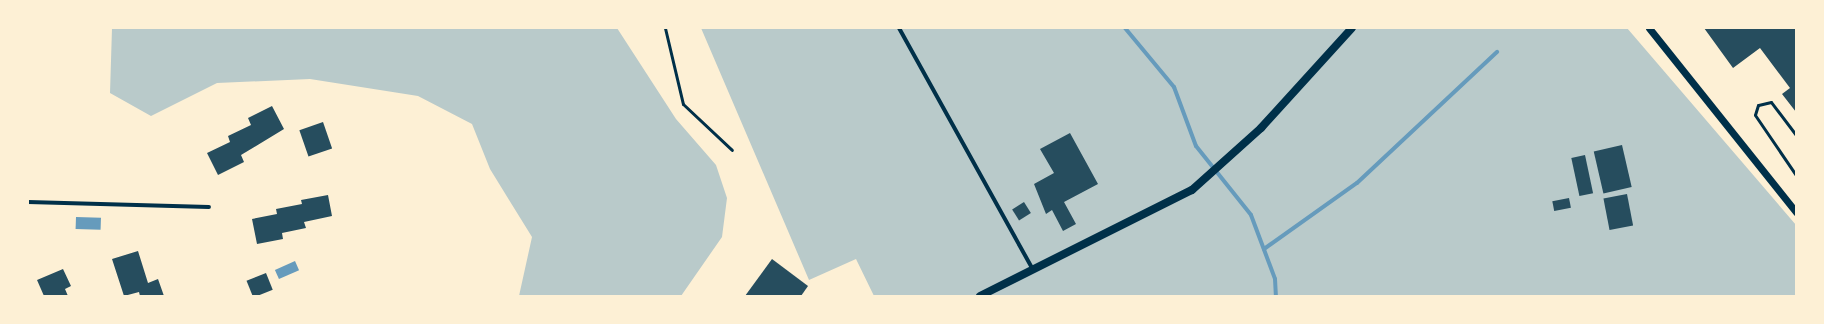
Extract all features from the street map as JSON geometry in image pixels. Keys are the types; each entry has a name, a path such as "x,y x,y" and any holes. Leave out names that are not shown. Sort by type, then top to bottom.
{"main road":[{"path":"980,296 1198,186 1233,157 1352,28"}],"street":[{"path":"899,28 1034,270"},
{"path":"1649,28 1796,212"},
{"path":"28,202 209,207"}],"lane":[{"path":"665,28 683,104 732,150"},
{"path":"1796,135 1771,102 1758,105 1755,115 1796,175"}],"shaded area":[{"path":"112,28 617,28 676,119 716,165 727,198 722,237 681,296 519,296 532,237 490,169 472,124 418,96 310,79 217,83 151,116 110,93"},
{"path":"701,28 1627,28 1796,225 1796,296 874,296 856,259 809,280"}],"water":[{"path":"76,217 101,218 101,230 76,229"},
{"path":"295,261 299,270 279,279 275,270"}],"building":[{"path":"1704,28 1796,28 1796,112 1782,94 1790,88 1760,48 1733,68"},
{"path":"272,106 284,129 241,155 244,162 218,175 207,153 230,142 228,136 251,125 248,118"},
{"path":"323,122 332,148 308,157 299,130"},
{"path":"1070,133 1098,184 1064,202 1076,224 1063,231 1052,210 1046,214 1034,184 1054,173 1040,149"},
{"path":"1622,145 1632,187 1603,193 1594,152"},
{"path":"1585,155 1593,193 1579,196 1571,158"},
{"path":"1627,194 1633,225 1610,230 1603,199"},
{"path":"328,195 332,216 304,222 306,228 282,233 283,239 257,244 252,219 277,214 276,209 302,204 301,200"},
{"path":"1569,198 1571,208 1554,211 1552,201"},
{"path":"1024,202 1031,213 1019,220 1012,209"},
{"path":"138,251 148,283 158,279 164,296 140,296 139,292 124,296 112,259"},
{"path":"772,259 808,286 801,296 745,296"},
{"path":"63,269 71,286 65,289 68,296 44,296 37,280"},
{"path":"266,273 273,290 257,296 253,296 247,281"}],"waterway":[{"path":"1125,28 1174,87 1196,146 1251,215 1275,279 1276,296"},
{"path":"1264,249 1357,183 1497,52"}]}
